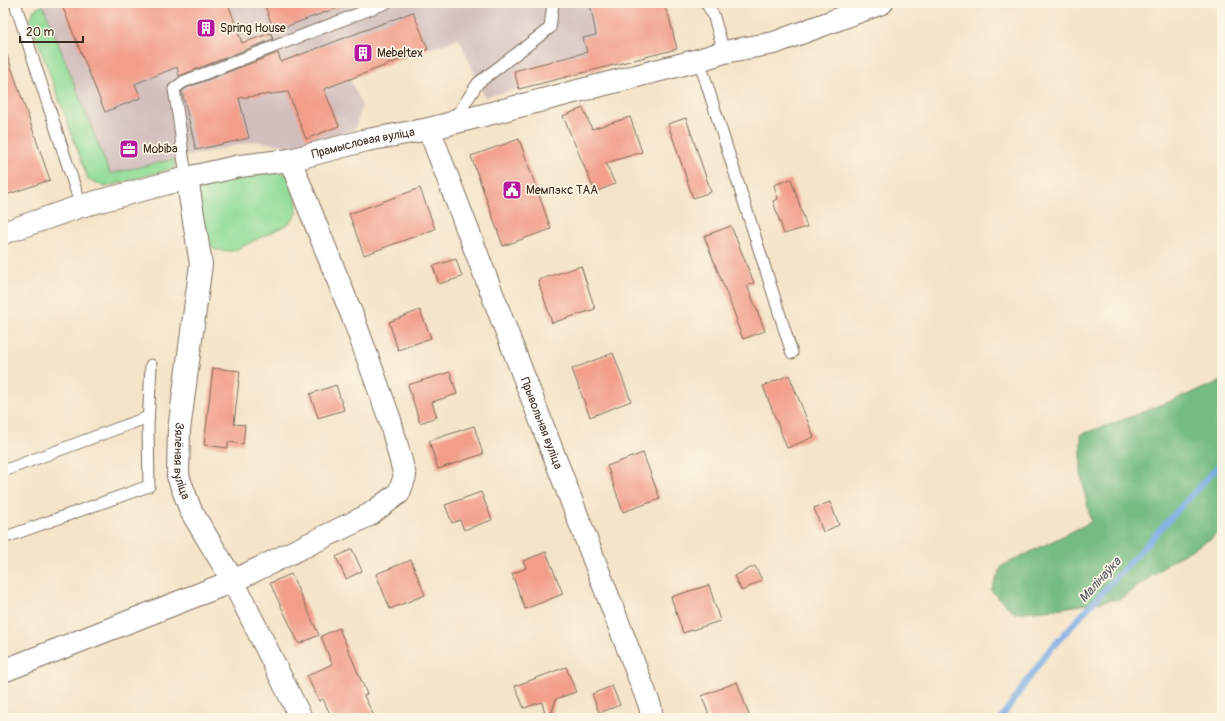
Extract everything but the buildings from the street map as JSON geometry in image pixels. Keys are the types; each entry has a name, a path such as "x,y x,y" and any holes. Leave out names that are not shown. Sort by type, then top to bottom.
{"street":[{"name":"Прамысловая вуліца","path":"3,233 81,206 187,178 240,166 290,160 367,140 432,128 699,60 724,52 774,43 882,3"},
{"name":"Прывольная вуліца","path":"432,128 647,699 652,718"},
{"path":"3,671 233,581 369,515 399,493 405,476 390,420 354,320 290,160"},
{"name":"Зялёная вуліца","path":"187,178 201,264 179,430 178,476 191,511 233,581 301,718"}],"lane":[{"path":"15,3 81,206"},
{"path":"187,178 174,89 183,82 386,3"},
{"path":"432,128 460,111 478,83 550,28 553,3"},
{"path":"706,3 713,14 724,52"},
{"path":"699,60 792,354"},
{"path":"3,538 149,486 148,416 151,365"},
{"path":"3,471 148,416"}],"shaded area":[{"path":"48,3 663,3 669,17 677,49 485,97 459,39 428,49 350,79 362,105 355,129 301,148 255,141 110,174 43,5"}],"green space":[{"path":"43,5 110,174 174,159 175,168 105,187 88,179 30,20 34,10"},
{"path":"275,172 288,175 297,203 297,214 288,224 233,251 215,250 205,238 196,201 200,185"},
{"path":"1222,381 1222,528 1212,538 1175,559 1120,599 1055,609 1015,613 991,591 1002,566 1091,522 1081,475 1081,434 1117,422"}],"waterway":[{"name":"Малінаўка","path":"1001,718 1046,654 1222,462"}],"place":[{"name":"Spring House","path":"206,28"},
{"name":"Mebeltex","path":"363,53"},
{"name":"Mobiba","path":"129,149"},
{"name":"Мемпэкс ТАА","path":"512,190"}]}
